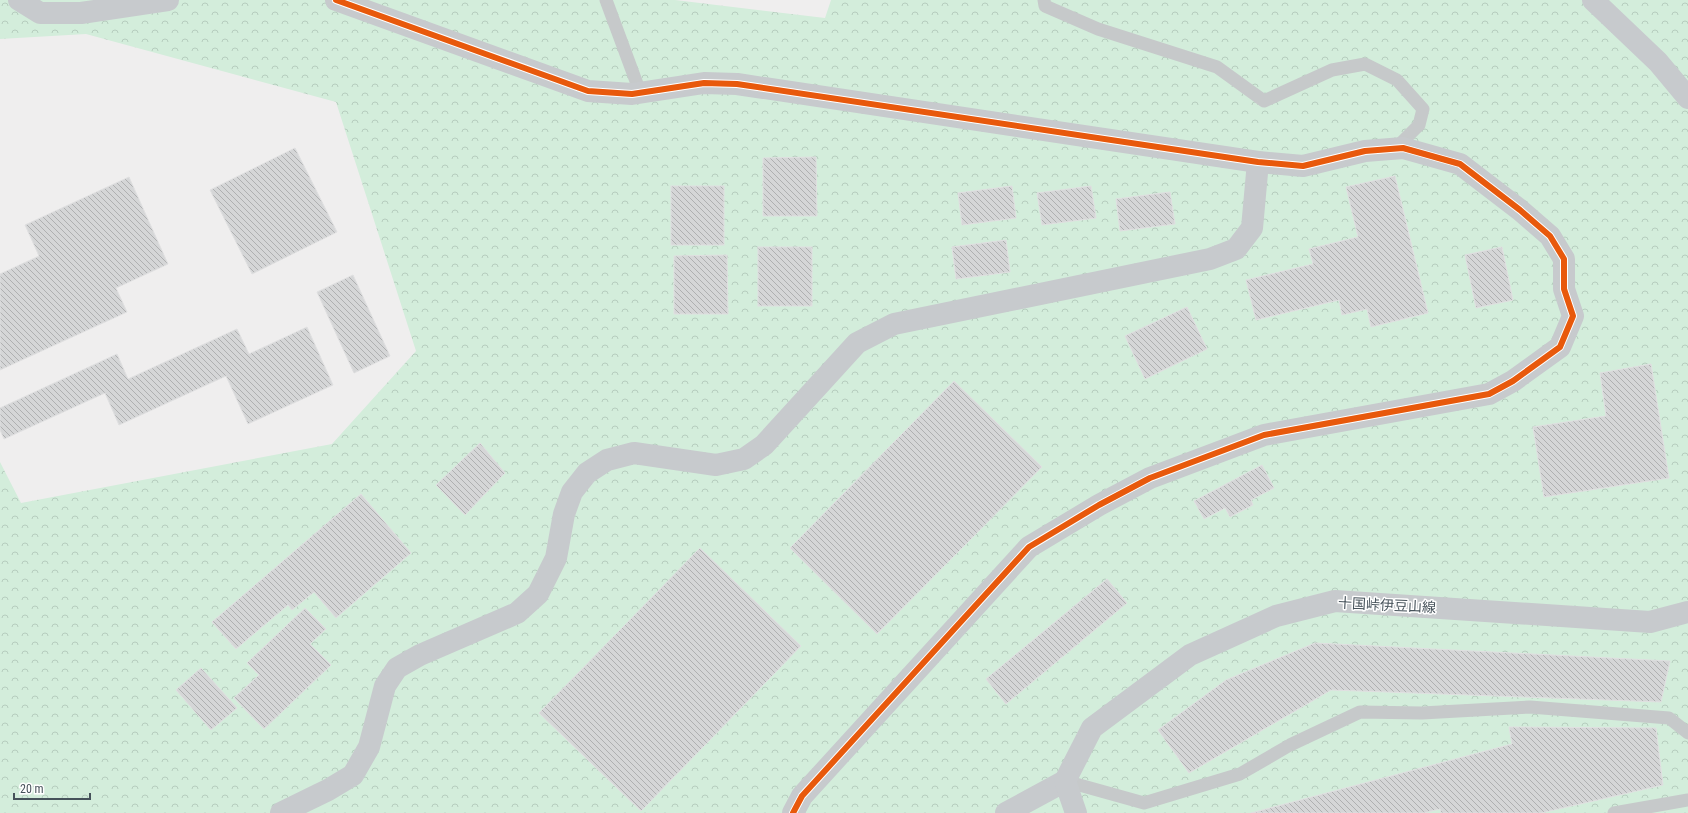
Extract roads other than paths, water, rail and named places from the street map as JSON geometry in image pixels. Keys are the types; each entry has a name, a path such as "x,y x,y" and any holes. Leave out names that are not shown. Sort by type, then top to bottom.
{"street":[{"path":"19,0 40,13 81,13 168,0"},
{"path":"336,0 588,91 632,94 704,83 737,84 1258,162 1303,166 1365,151 1403,148 1460,164 1520,210 1550,236 1564,259 1564,289 1573,316 1560,347 1513,381 1489,394 1264,435 1150,478 1099,505 1029,547 802,796 793,813"},
{"path":"1593,0 1658,62 1688,98"},
{"path":"281,813 328,790 353,775 369,748 385,686 397,668 420,655 517,613 538,594 556,558 564,514 572,492 587,473 607,460 634,453 716,465 744,458 764,445 857,343 894,324 1210,259 1236,248 1252,228 1258,162"},
{"name":"十国峠伊豆山線","path":"1065,781 1092,728 1190,655 1276,616 1335,601 1650,622 1688,612"},
{"path":"1006,813 1065,781 1076,813"}],"lane":[{"path":"606,0 640,92"},
{"path":"1044,0 1045,6 1098,29 1217,66 1264,101 1332,70 1365,64 1397,80 1423,109 1419,125 1395,149"},
{"path":"1065,781 1144,803 1240,774 1290,745 1360,712 1422,713 1530,707 1668,718 1688,733"},
{"path":"1614,813 1688,800"}]}
